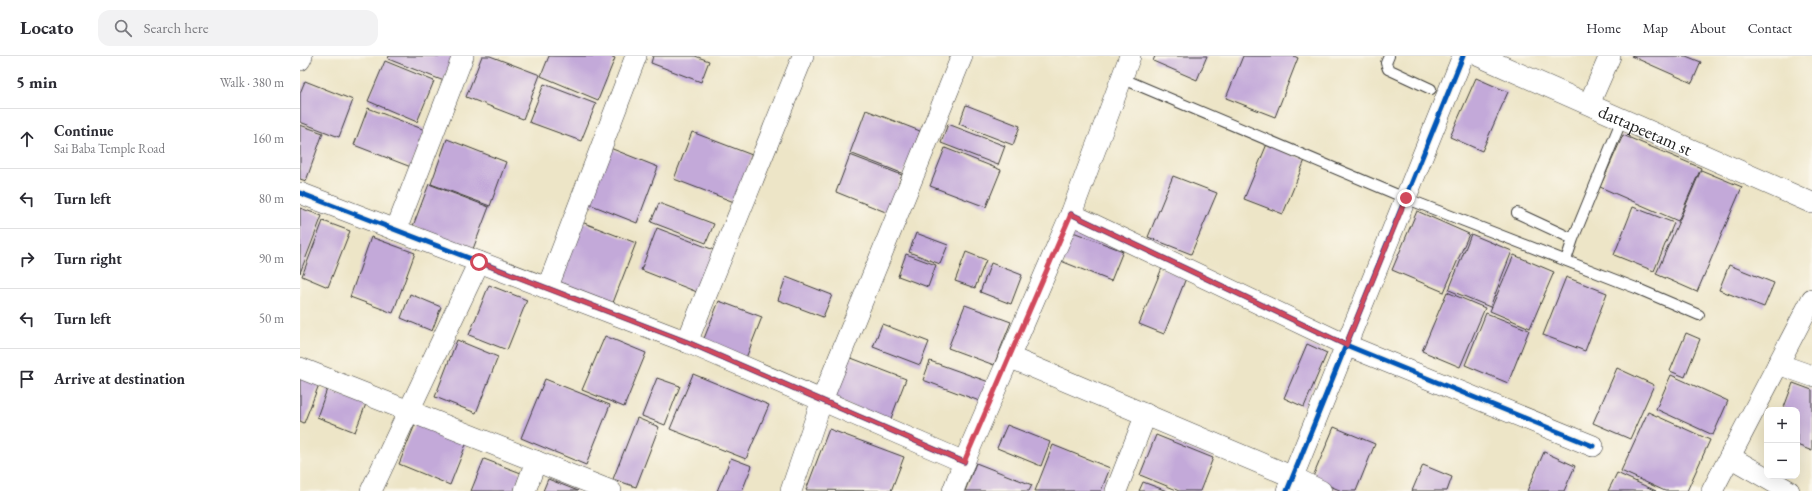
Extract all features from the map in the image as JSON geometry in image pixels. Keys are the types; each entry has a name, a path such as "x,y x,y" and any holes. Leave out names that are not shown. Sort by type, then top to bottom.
{"street":[{"path":"300,60 302,56"},
{"path":"396,230 463,56"},
{"path":"547,289 636,56"},
{"path":"687,342 803,56"},
{"path":"790,491 822,400 962,56"},
{"path":"953,491 964,462 1071,214 1130,56"},
{"path":"1290,484 1463,56"},
{"name":"dattapeetam st","path":"1479,56 1812,203"},
{"path":"1589,104 1610,56"},
{"path":"300,193 687,342 964,462"},
{"path":"1071,214 1346,345 1593,446"},
{"path":"371,491 479,262"},
{"path":"1712,491 1812,299"},
{"path":"1009,357 1146,414 1290,484 1321,491"},
{"path":"1778,364 1812,376"},
{"path":"300,368 611,491"},
{"path":"1116,491 1146,414"},
{"path":"1730,457 1789,491"},
{"path":"525,491 536,462"}],"lane":[{"path":"1389,56 1386,63 1388,69 1431,89"},
{"path":"1121,78 1406,198 1566,260 1699,315"},
{"path":"1566,260 1573,239 1622,119"},
{"path":"1517,213 1573,239"}],"building":[{"path":"389,56 454,56 444,81 388,59"},
{"path":"482,56 490,56 540,75 523,119 466,97"},
{"path":"549,56 610,56 615,58 598,100 541,76"},
{"path":"653,56 695,56 709,61 701,82 651,63"},
{"path":"1155,56 1207,56 1197,80 1153,61"},
{"path":"1243,56 1294,56 1298,58 1275,117 1226,98"},
{"path":"1631,56 1686,56 1701,62 1692,83"},
{"path":"385,61 434,81 417,122 368,101"},
{"path":"1476,78 1508,92 1482,151 1450,137"},
{"path":"305,81 353,100 339,137 300,122 300,93"},
{"path":"544,84 596,104 581,141 529,122"},
{"path":"966,105 1020,126 1013,145 959,124"},
{"path":"368,108 425,130 411,167 354,145"},
{"path":"866,110 920,131 904,174 850,153"},
{"path":"948,124 1005,146 998,165 941,143"},
{"path":"300,125 323,133 306,181 300,179"},
{"path":"692,132 752,155 734,202 674,179"},
{"path":"1623,135 1701,168 1678,221 1600,187"},
{"path":"447,139 506,162 490,206 431,184"},
{"path":"1267,144 1305,160 1283,214 1244,199"},
{"path":"605,146 658,167 637,223 584,202"},
{"path":"945,148 1001,170 986,207 930,186"},
{"path":"850,155 902,175 888,213 836,192"},
{"path":"1701,170 1742,187 1697,292 1656,274"},
{"path":"1173,176 1217,193 1191,254 1148,237"},
{"path":"429,184 489,207 473,249 413,226"},
{"path":"659,203 714,224 706,243 651,222"},
{"path":"1633,207 1674,223 1654,271 1614,255"},
{"path":"300,208 322,216 300,273"},
{"path":"1417,211 1469,234 1444,292 1392,270"},
{"path":"323,221 350,231 328,287 302,276"},
{"path":"579,221 636,243 611,308 554,286"},
{"path":"657,228 714,250 697,292 641,270"},
{"path":"1073,232 1123,251 1111,281 1061,261"},
{"path":"916,233 948,245 940,264 909,252"},
{"path":"1471,234 1512,251 1490,307 1449,290"},
{"path":"371,237 415,253 393,313 350,297"},
{"path":"966,252 986,260 975,288 955,281"},
{"path":"906,254 936,265 928,287 898,276"},
{"path":"1514,255 1554,272 1530,328 1490,311"},
{"path":"991,263 1022,275 1011,304 980,292"},
{"path":"1729,265 1774,283 1764,307 1719,290"},
{"path":"1162,268 1186,278 1164,334 1139,324"},
{"path":"786,277 832,295 823,317 778,300"},
{"path":"1566,277 1607,293 1585,351 1543,335"},
{"path":"489,285 527,300 507,350 469,335"},
{"path":"1447,292 1485,308 1460,367 1422,351"},
{"path":"410,294 441,307 432,331 401,318"},
{"path":"719,301 762,317 746,358 703,341"},
{"path":"965,305 1011,322 994,365 948,348"},
{"path":"1486,313 1529,330 1508,383 1465,365"},
{"path":"882,324 929,342 920,365 873,347"},
{"path":"1686,333 1700,339 1685,377 1670,371"},
{"path":"605,336 646,353 624,407 582,390"},
{"path":"457,340 498,357 476,413 435,397"},
{"path":"1307,344 1327,353 1304,407 1284,398"},
{"path":"846,356 906,379 890,421 830,398"},
{"path":"930,361 989,382 982,402 923,380"},
{"path":"1617,368 1654,385 1630,439 1593,423"},
{"path":"300,374 320,382 304,423 300,421"},
{"path":"693,374 769,405 746,459 670,429"},
{"path":"1671,375 1728,401 1713,435 1656,409"},
{"path":"657,378 680,386 665,425 642,416"},
{"path":"545,379 610,405 586,465 521,438"},
{"path":"1793,383 1812,390 1812,451 1800,446 1800,407 1784,407"},
{"path":"327,389 366,404 355,432 317,417"},
{"path":"1648,412 1710,440 1687,491 1665,491 1621,471"},
{"path":"637,418 659,427 636,487 613,479"},
{"path":"416,422 467,442 450,485 399,464"},
{"path":"1007,425 1050,442 1041,466 997,448"},
{"path":"1334,427 1375,444 1356,491 1342,491 1312,479"},
{"path":"829,429 904,457 891,491 806,490"},
{"path":"1156,435 1213,458 1200,491 1179,491 1140,475"},
{"path":"1053,445 1110,468 1101,491 1035,491"},
{"path":"1544,452 1575,466 1564,491 1527,491"},
{"path":"731,458 752,466 742,491 717,491"},
{"path":"484,459 521,473 514,491 471,491"},
{"path":"976,463 1032,485 1029,491 965,491"},
{"path":"1423,465 1452,477 1447,491 1412,491"},
{"path":"1617,473 1656,491 1608,491"},
{"path":"548,479 578,491 543,491"},
{"path":"1143,482 1167,491 1139,491"}],"cycle path":[{"path":"1287,491 1463,56"},
{"path":"300,193 687,342 964,462"},
{"path":"1071,214 1346,345 1593,446"}],"route":[{"path":"479,262 687,342 964,462 1071,214 1346,345 1406,198"}]}
